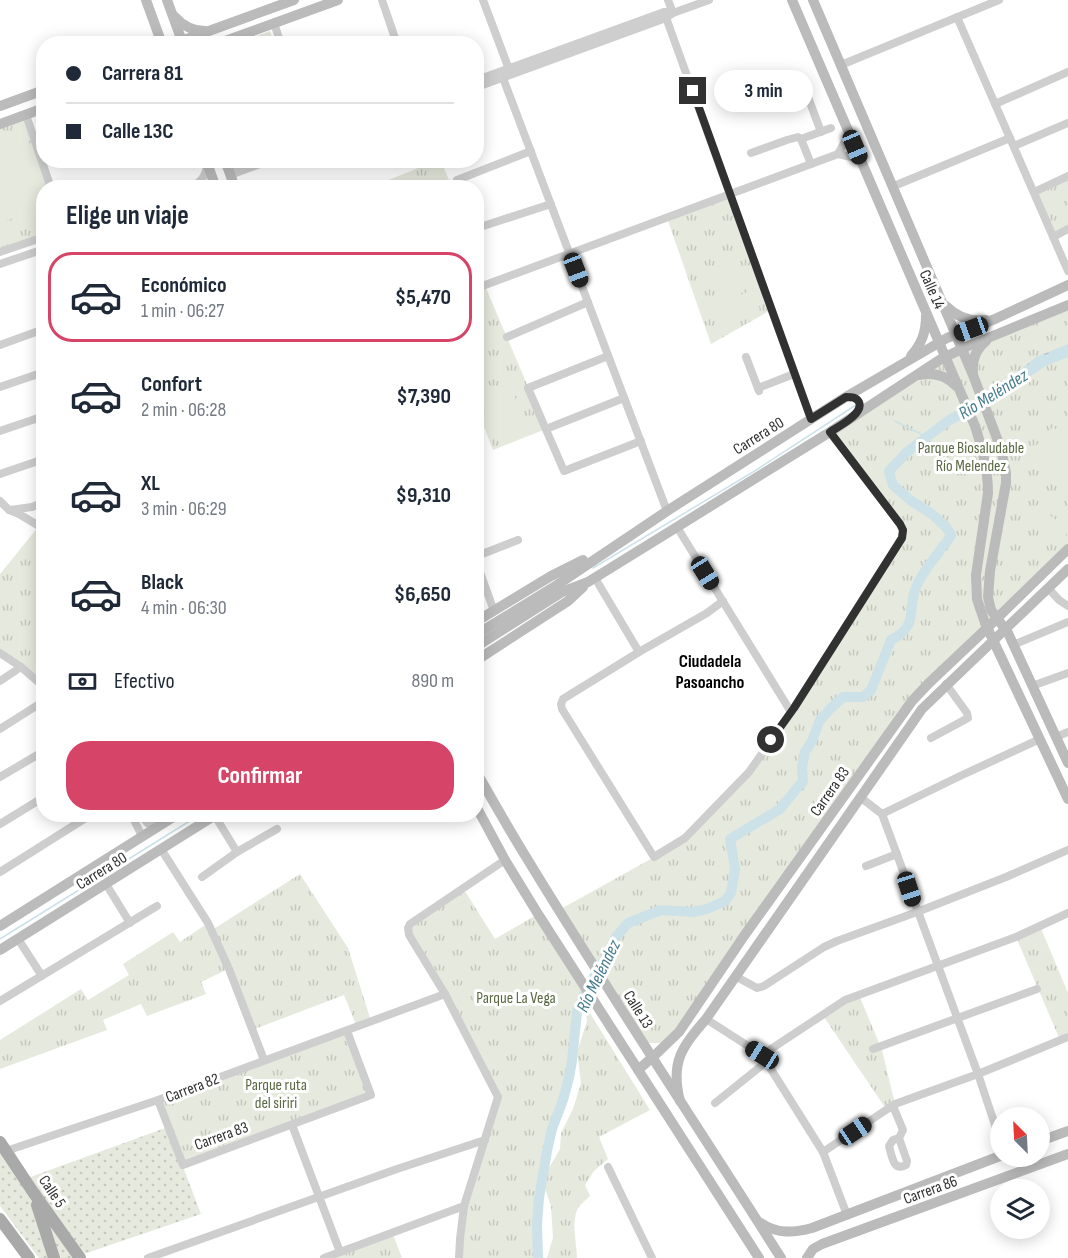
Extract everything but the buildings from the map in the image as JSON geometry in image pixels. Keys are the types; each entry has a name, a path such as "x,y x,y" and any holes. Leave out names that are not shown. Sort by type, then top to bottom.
{"main road":[{"name":"Calle 5","path":"3,1147 80,1258"},
{"path":"33,1192 54,1258"},
{"path":"0,1219 29,1258"}],"street":[{"path":"146,0 159,36"},
{"path":"167,0 178,36"},
{"path":"238,36 338,0"},
{"path":"382,0 394,36"},
{"path":"483,0 531,151 667,511"},
{"path":"668,0 668,14 811,419"},
{"path":"484,84 709,0"},
{"name":"Calle 14","path":"792,0 975,426 984,454 988,480 987,505 976,575 978,604 987,628 1068,799"},
{"path":"841,65 999,0"},
{"path":"292,1 286,9 289,14 294,15"},
{"path":"195,36 265,5 292,1"},
{"path":"798,14 798,7 804,2 815,3"},
{"name":"Calle 14","path":"815,3 942,300 1001,448 1006,483 990,571 988,597 991,610 1013,645 1068,763"},
{"path":"172,12 178,21 187,27 198,31 208,31"},
{"path":"957,17 1068,271"},
{"path":"153,19 153,36"},
{"path":"274,23 278,36"},
{"path":"995,104 1068,72"},
{"path":"484,79 508,74"},
{"path":"0,106 36,93"},
{"path":"807,97 821,132"},
{"path":"0,124 36,111"},
{"path":"26,115 36,144"},
{"path":"1014,146 1068,123"},
{"path":"751,153 796,137 801,139 831,128"},
{"path":"838,154 849,134"},
{"path":"894,186 1010,138"},
{"path":"801,139 811,164"},
{"path":"457,180 531,151"},
{"path":"484,285 838,154 860,159"},
{"path":"1034,192 1068,176"},
{"path":"484,226 551,204"},
{"path":"883,212 890,218 896,218 901,214 901,205"},
{"path":"1053,237 1068,229"},
{"path":"0,252 36,240"},
{"path":"0,264 36,252"},
{"name":"Carrera 80","path":"484,641 667,511 844,398 940,342 1068,285"},
{"path":"942,300 949,309 964,318 976,321 995,319"},
{"path":"507,338 588,302"},
{"name":"Carrera 80","path":"484,630 560,588 591,580 830,432 946,357 1068,305"},
{"path":"901,365 914,353 924,336 926,309"},
{"path":"0,345 36,332"},
{"path":"973,375 972,365 977,351 983,343 993,337"},
{"path":"608,356 528,388 564,471 640,441"},
{"path":"746,357 758,390 794,374"},
{"path":"911,379 926,374 941,375 954,384 960,392"},
{"path":"0,387 36,375"},
{"path":"844,398 850,396 858,401 859,410 855,415"},
{"path":"546,429 624,398"},
{"path":"0,431 36,419"},
{"path":"723,601 707,613 563,699 561,704 654,857 685,838 749,772 791,712 902,538 903,530 900,524 830,432"},
{"path":"0,474 36,462"},
{"path":"0,501 9,510"},
{"path":"9,510 36,505"},
{"path":"0,508 20,514 36,524"},
{"path":"677,527 791,712"},
{"path":"484,617 551,576 629,537"},
{"path":"484,553 518,540"},
{"name":"Carrera 83","path":"638,1070 679,1032 744,936 912,701 1068,549"},
{"name":"Carrera 83","path":"680,1101 676,1085 676,1070 680,1055 689,1039 706,1019 922,709 1068,569"},
{"path":"484,655 568,601 591,580 639,652"},
{"path":"484,583 494,611"},
{"path":"1048,588 1068,606"},
{"path":"988,597 998,606 1010,606"},
{"path":"1013,645 1068,622"},
{"path":"0,653 36,679"},
{"path":"0,681 21,667"},
{"path":"1032,686 1068,673"},
{"path":"929,683 926,689 928,693 937,693"},
{"path":"931,738 968,718 968,713 946,684"},
{"path":"912,701 917,698 921,700 922,709"},
{"path":"0,729 36,706"},
{"path":"1056,737 1068,732"},
{"path":"882,814 1040,739"},
{"path":"0,777 36,756"},
{"name":"Calle 13","path":"484,785 521,850 590,960 781,1258"},
{"path":"860,797 882,814 990,1110"},
{"path":"0,824 36,802"},
{"name":"Calle 13","path":"484,821 505,860 759,1258"},
{"path":"0,872 79,822"},
{"path":"135,822 142,836"},
{"path":"147,822 149,826 159,826"},
{"name":"Carrera 80","path":"0,926 165,822"},
{"name":"Carrera 80","path":"0,950 205,822"},
{"path":"220,822 237,852"},
{"path":"202,876 277,829"},
{"path":"161,849 209,926 229,969 264,1060"},
{"path":"735,976 757,988 764,986 837,941 1006,877 1068,850"},
{"path":"866,866 897,854"},
{"path":"459,1258 459,1239 464,1206 498,1097 445,994 409,935 408,928 410,924 505,860"},
{"path":"106,884 130,923"},
{"path":"0,1001 157,906"},
{"path":"763,910 757,924 761,930 768,930"},
{"path":"715,1103 764,1058 845,1000 1016,937 1068,913"},
{"path":"744,936 749,935 755,943 749,956"},
{"path":"18,939 42,976"},
{"path":"873,1049 1037,989"},
{"name":"Carrera 82","path":"3,1147 158,1100 445,994"},
{"path":"706,1019 764,1058 823,1152 847,1215"},
{"name":"Carrera 83","path":"158,1100 183,1165 371,1095 347,1031"},
{"path":"679,1032 689,1039"},
{"path":"823,1152 893,1106 1068,1037"},
{"path":"641,1041 657,1044 669,1041"},
{"path":"893,1106 903,1130 899,1138"},
{"path":"292,1125 340,1252"},
{"path":"1050,1138 1067,1132"},
{"path":"148,1258 485,1140"},
{"name":"Carrera 86","path":"807,1258 813,1249 822,1244 1068,1154"},
{"name":"Carrera 86","path":"756,1219 772,1229 784,1231 812,1228 990,1160"},
{"path":"608,1167 651,1258"},
{"path":"324,1258 464,1206"}],"green space":[{"path":"270,31 272,36 257,36"},
{"path":"26,115 36,144 36,168 44,168 49,180 36,180 36,239 0,252 0,124"},
{"path":"24,128 36,162 36,168 38,168 43,180 36,180 36,210 3,222 0,214 0,136"},
{"path":"418,168 444,168 449,180 388,180"},
{"path":"1068,176 1068,229 1053,237 1034,192"},
{"path":"730,194 771,310 711,344 667,218"},
{"path":"733,267 744,292 730,297 720,273"},
{"path":"484,283 546,429 493,450 484,427"},
{"path":"751,290 760,309 726,326 716,307"},
{"name":"Parque Biosaludable Río Melendez","path":"1068,305 1068,549 929,683 665,1043 648,1043 559,910 676,845 749,772 903,530 830,432 927,368"},
{"path":"512,390 527,427 496,439 484,410 484,402"},
{"path":"1053,427 1068,440 1068,484 1032,450"},
{"path":"1047,513 1068,529 1060,543 1037,525"},
{"path":"36,530 36,681 0,653 0,574"},
{"path":"36,572 36,593 28,576"},
{"path":"300,874 348,948 371,1021 357,1027 344,995 252,1030 228,969 201,982 206,994 147,1016 141,1004 103,1020 107,1030 0,1069 0,1040 81,989 88,1000 129,975 123,964 173,932 180,942 208,923 212,930"},
{"name":"Parque La Vega","path":"463,888 495,939 538,914 586,990 577,1012 569,1078 552,1129 540,1190 537,1219 538,1258 459,1258 464,1206 498,1097 409,935 410,924"},
{"path":"1040,926 1068,993 1068,1037 1060,1040 1016,937"},
{"path":"859,995 882,1050 895,1104 886,1109 822,1014"},
{"path":"585,1005 650,1110 599,1137 608,1159 594,1171 585,1185 590,1196 581,1204 575,1216 577,1258 547,1258 553,1238 551,1206 542,1180 560,1149 561,1133 573,1109 581,1083 577,1052 587,1021"},
{"name":"Parque ruta del siriri","path":"347,1031 371,1095 183,1165 158,1100"},
{"path":"168,1127 201,1214 78,1256 80,1258 39,1258 0,1206 0,1142 25,1179"},
{"path":"392,1232 402,1258 324,1258"}],"water":[{"path":"1068,344 1068,349 1044,358 989,396 987,391 1018,372 1036,357"}],"waterway":[{"name":"Río Meléndez","path":"946,543 951,535 946,527 893,485 889,471 907,452 948,421 997,394 1044,361 1068,352"},
{"path":"593,568 753,472 859,403"},
{"path":"895,421 927,437"},
{"name":"Río Meléndez","path":"538,1258 539,1198 552,1129 569,1078 577,1012 586,990 616,937 628,923 661,910 693,912 725,901 731,893 735,869 730,839 780,809 803,781 802,768 805,752 820,720 831,708 843,697 863,697 871,690 891,640 900,635 909,623 916,587 943,546"},
{"path":"0,939 188,822"}],"district":[{"name":"Ciudadela Pasoancho","path":"710,671"}],"route":[{"path":"693,91 811,419 846,397 853,397 858,401 860,407 857,413 830,432 903,530 902,538 794,708 771,740"}]}
